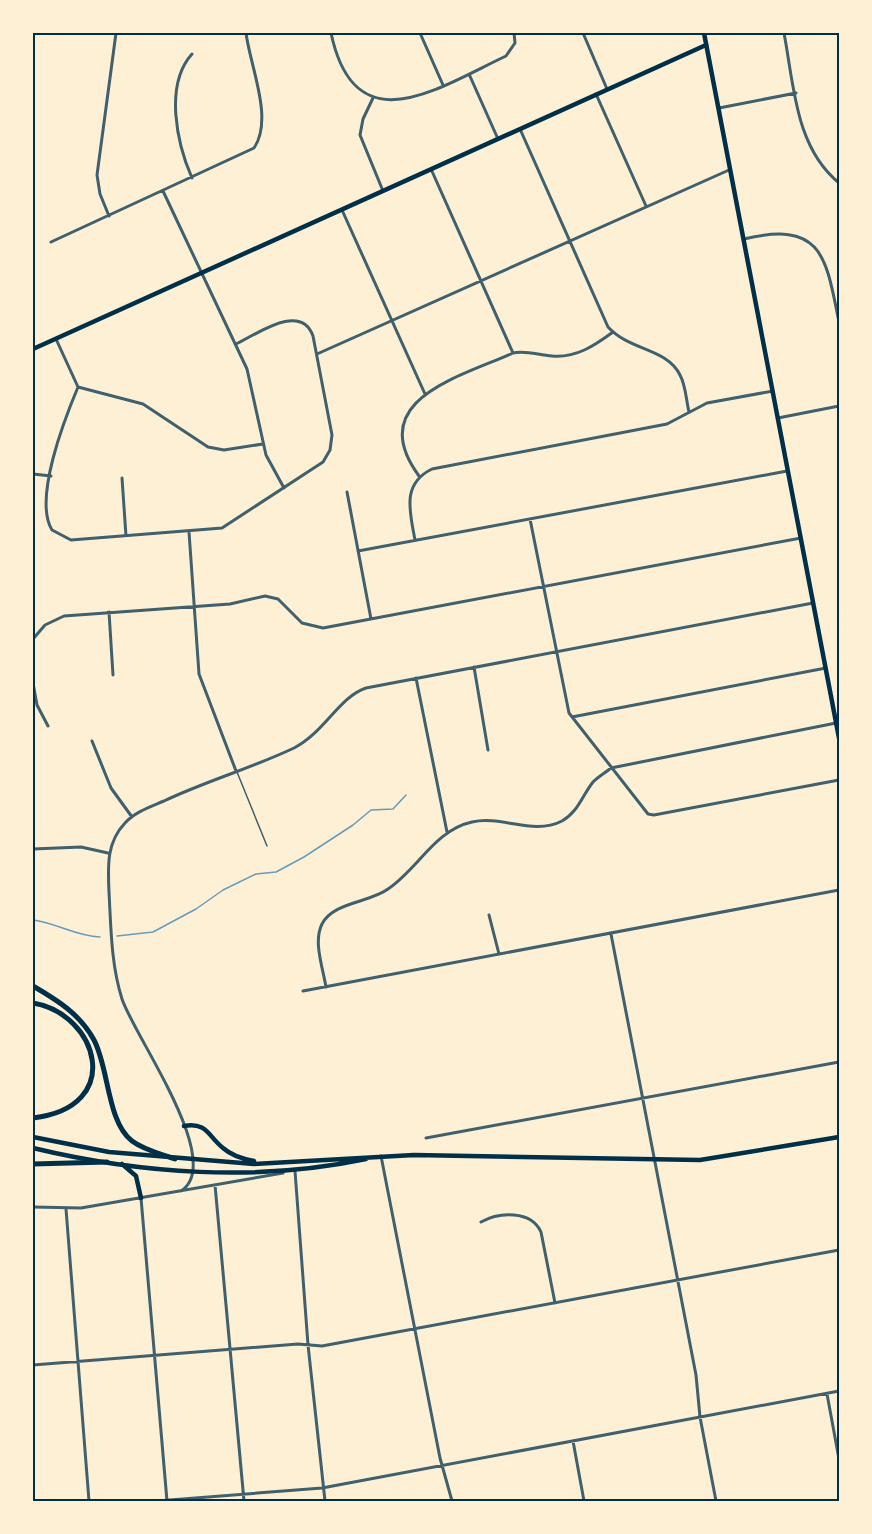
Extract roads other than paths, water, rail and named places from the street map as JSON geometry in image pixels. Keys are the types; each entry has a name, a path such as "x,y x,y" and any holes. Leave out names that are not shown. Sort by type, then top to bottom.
{"highway":[{"path":"33,986 71,1010 93,1038 103,1062 117,1121 126,1136 140,1146 175,1159"},
{"path":"33,1003 50,1008 67,1020 84,1040 93,1065 92,1082 79,1102 66,1110 33,1118"},
{"path":"33,1164 107,1162"}],"main road":[{"path":"704,33 839,738"},
{"path":"33,349 706,45"},
{"path":"184,1126 200,1125 230,1154 266,1163"},
{"path":"33,1137 109,1152 175,1159 266,1163 381,1156 655,1160 721,1158 839,1137"},
{"path":"33,1148 107,1162 194,1171 284,1172 381,1156"},
{"path":"120,1163 136,1176 141,1198"}],"street":[{"path":"109,216 100,194 96,175 116,33"},
{"path":"51,242 254,148 260,136 263,121 246,33"},
{"path":"331,33 342,70 358,88 373,98 405,99 469,74 506,56 515,43 514,33"},
{"path":"420,33 443,85"},
{"path":"583,33 607,89"},
{"path":"784,33 803,130 811,151 825,170 839,183"},
{"path":"192,54 182,70 176,117 178,142 192,178"},
{"path":"469,74 498,139"},
{"path":"719,108 796,93"},
{"path":"596,94 646,206"},
{"path":"373,98 363,119 360,135 383,191"},
{"path":"520,129 605,320 613,332 630,345 663,357 676,368 684,385 688,412"},
{"path":"431,169 513,353"},
{"path":"317,354 731,170"},
{"path":"163,191 252,382 263,444 271,467 285,488"},
{"path":"342,210 425,394"},
{"path":"744,239 782,232 800,237 815,248 829,271 839,322"},
{"path":"57,339 78,387 60,431 51,476 47,518 57,534 71,540 213,530 231,524 318,466 330,450 332,435 311,330 298,320 287,320 236,344"},
{"path":"419,476 406,457 401,432 410,408 425,394 513,353 522,351 551,356 576,353 595,345 613,332"},
{"path":"78,387 143,404 208,447 224,450 263,444"},
{"path":"416,540 409,500 419,476 436,468 667,424 707,403 773,391"},
{"path":"778,418 839,406"},
{"path":"358,550 788,471"},
{"path":"33,474 51,476"},
{"path":"122,478 126,537"},
{"path":"347,492 371,619"},
{"path":"530,519 569,713 648,814 662,814 839,780"},
{"path":"189,532 199,674 236,771"},
{"path":"33,639 45,624 57,618 230,604 265,596 278,599 302,623 316,628 801,538"},
{"path":"181,1191 192,1181 194,1160 184,1126 165,1079 130,1020 117,981 111,952 109,854 115,837 132,817 174,796 303,742 324,726 355,692 416,678 813,603"},
{"path":"109,612 113,675"},
{"path":"474,667 488,750"},
{"path":"572,717 826,668"},
{"path":"416,678 447,833"},
{"path":"33,682 37,705 48,726"},
{"path":"326,987 318,940 326,918 335,910 369,900 389,889 447,833 464,824 484,820 536,827 554,824 576,809 592,783 611,768 836,723"},
{"path":"92,741 111,788 132,817"},
{"path":"33,849 81,847 109,854"},
{"path":"303,991 839,890"},
{"path":"489,915 499,954"},
{"path":"611,934 696,1375 700,1417 716,1501"},
{"path":"426,1138 839,1062"},
{"path":"459,1132 460,1138"},
{"path":"381,1156 417,1329 440,1458 444,1465 452,1501"},
{"path":"295,1171 308,1345 325,1501"},
{"path":"33,1207 66,1209 284,1172"},
{"path":"215,1185 243,1501"},
{"path":"141,1198 167,1501"},
{"path":"66,1209 89,1501"},
{"path":"481,1222 490,1217 506,1216 528,1218 537,1224 541,1232 555,1303"},
{"path":"33,1365 231,1349 322,1346 839,1250"},
{"path":"157,1501 322,1488 839,1391"},
{"path":"827,1394 839,1459"},
{"path":"573,1441 584,1501"}],"lane":[{"path":"236,771 267,846"}],"waterway":[{"path":"117,936 153,932 196,909 223,890 256,874 276,872 304,857 353,825 371,810 393,809 406,795"},
{"path":"33,920 100,937"}]}
